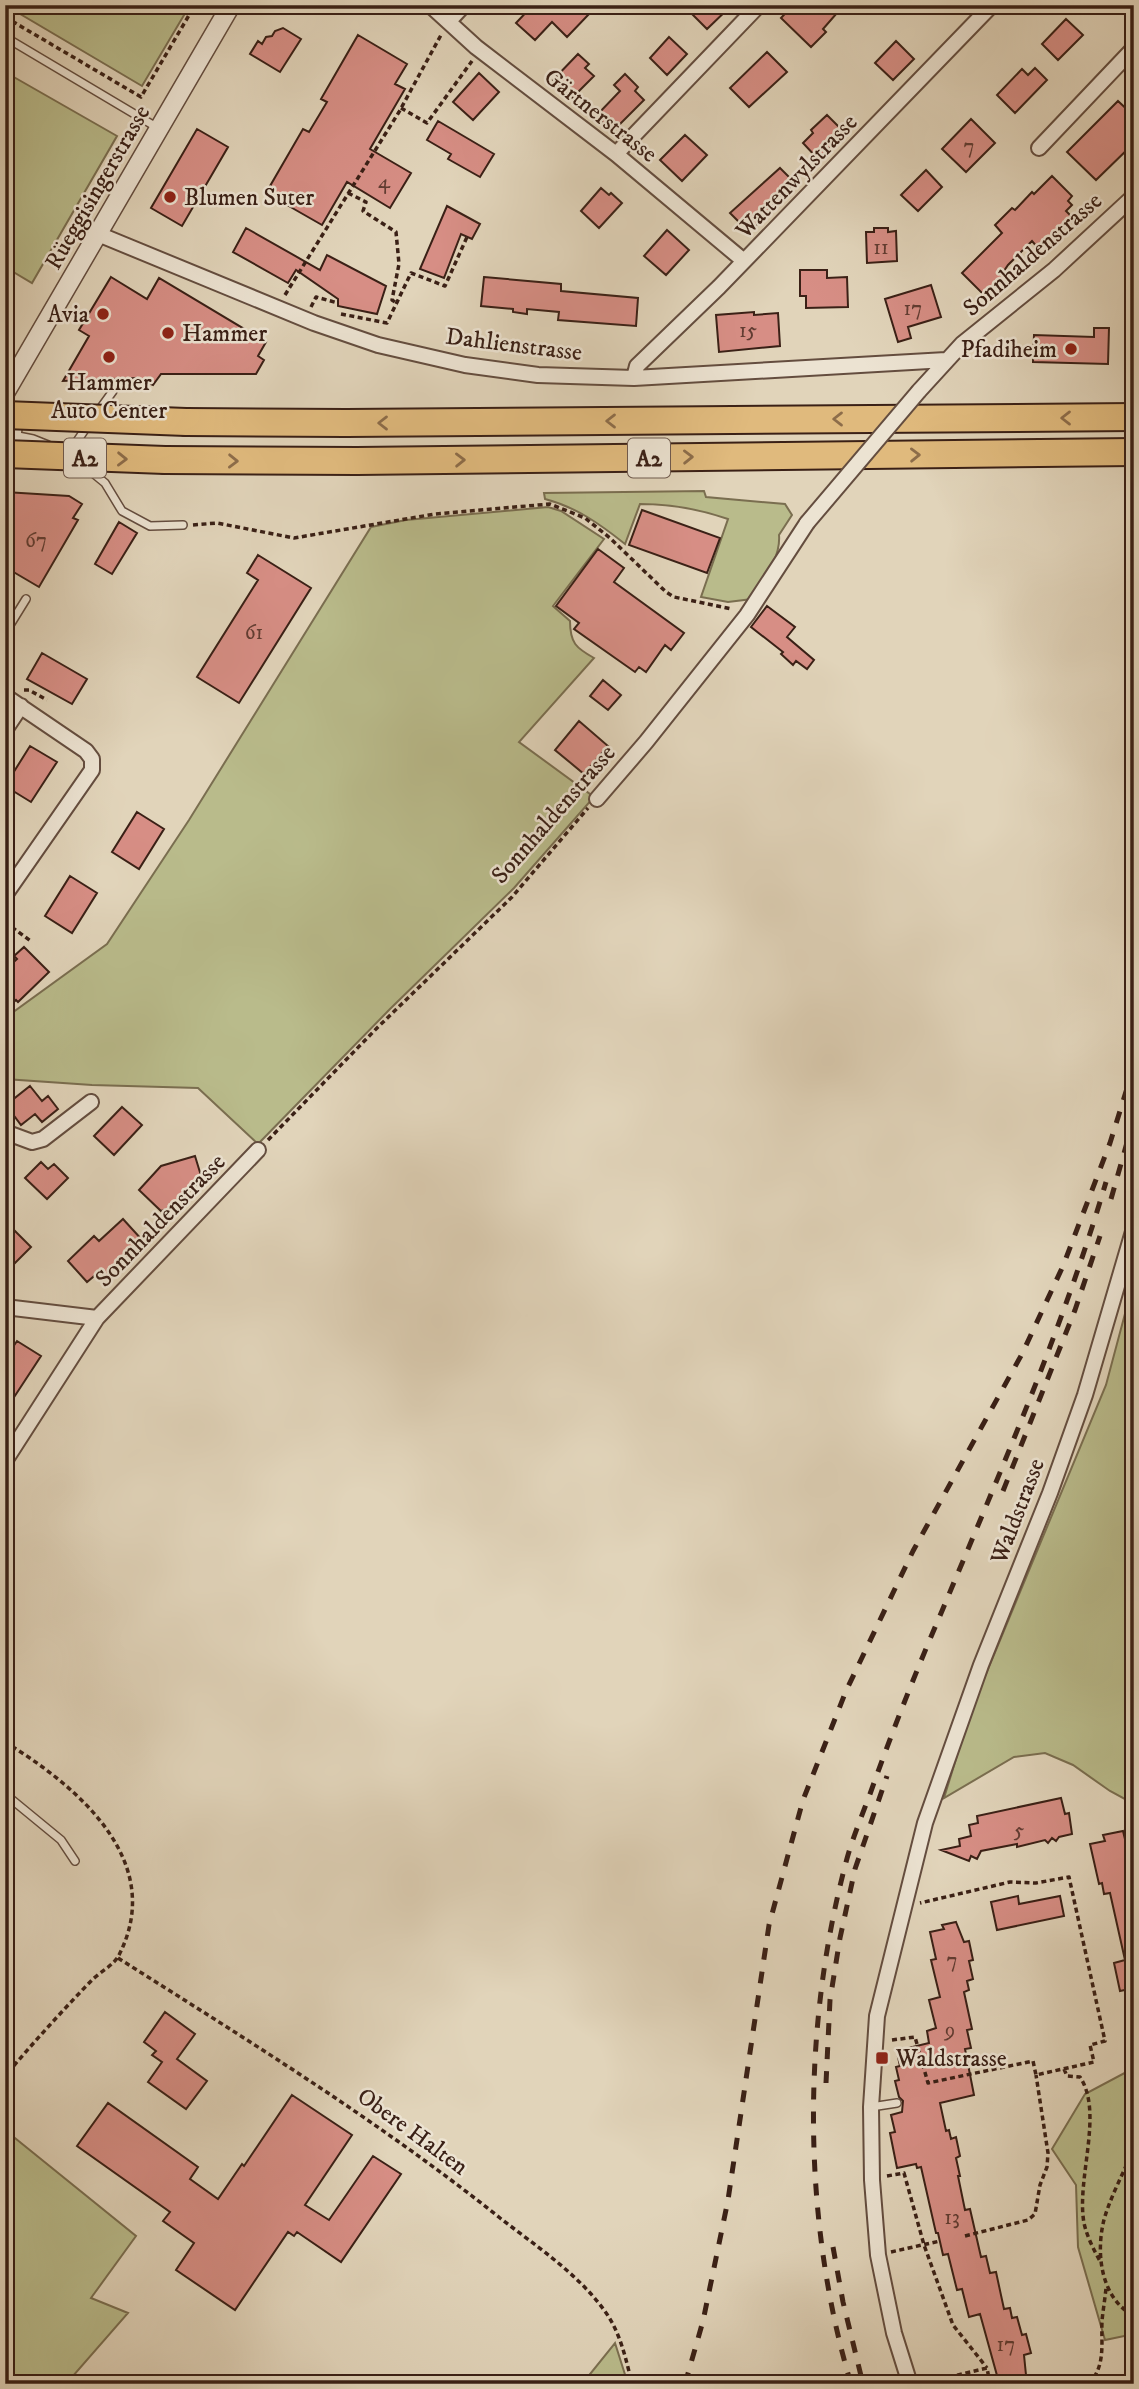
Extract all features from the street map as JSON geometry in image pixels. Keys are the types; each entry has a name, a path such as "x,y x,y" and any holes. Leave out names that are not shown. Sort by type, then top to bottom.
{"highway":[{"name":"A2","path":"7,432 186,422 332,424 1134,417"},
{"name":"A2","path":"7,432 165,460 357,461 1134,452"}],"street":[{"name":"Rüeggisingerstrasse","path":"5,393 231,5"},
{"name":"Gärtnerstrasse","path":"430,5 480,50 616,154 744,261"},
{"path":"449,21 464,5"},
{"path":"616,154 759,5"},
{"name":"Wattenwylstrasse","path":"634,378 637,366 744,261 992,5"},
{"path":"1039,148 1134,48"},
{"name":"Sonnhaldenstrasse","path":"597,799 747,615 807,523 946,360 1054,270 1134,196"},
{"name":"Dahlienstrasse","path":"98,234 277,308 378,345 465,365 538,375 634,378 946,360"},
{"path":"5,696 86,751 92,759 92,770 5,895"},
{"path":"5,730 21,706"},
{"path":"5,1132 33,1142 43,1139 91,1102"},
{"name":"Sonnhaldenstrasse","path":"5,1461 97,1318 258,1150"},
{"name":"Waldstrasse","path":"910,2384 894,2333 878,2255 872,2180 871,2107 877,2016 925,1824 981,1665 1050,1493 1085,1395 1134,1228"},
{"path":"5,1307 97,1318"}],"lane":[{"path":"5,37 159,129"},
{"path":"68,453 113,391"},
{"path":"7,432 68,453 106,484 122,511 150,526 183,525"},
{"path":"5,633 26,599"},
{"path":"7,1798 61,1840 75,1861"},
{"path":"871,2107 897,2103"}],"path":[{"path":"5,16 141,97 195,5"},
{"path":"277,308 401,108 449,21"},
{"path":"401,108 427,123 480,50"},
{"path":"348,193 366,202 363,211 396,232 399,264 391,300 398,304"},
{"path":"337,313 387,323 411,273 445,286 467,237"},
{"path":"323,311 310,309 316,296 338,303"},
{"path":"183,525 217,523 294,538 435,514 550,504 585,518 674,597 733,609 747,615"},
{"name":"Sonnhaldenstrasse","path":"258,1150 377,1028 512,897 597,799"},
{"path":"5,922 32,942"},
{"path":"5,1742 69,1786 104,1822 122,1857 131,1887 132,1922 118,1958 94,1978 5,2076"},
{"path":"911,1905 1010,1882 1037,1883 1069,1877 1105,2041 1090,2045 1094,2062 1036,2075"},
{"name":"Obere Halten","path":"118,1958 315,2083 459,2185 569,2273 605,2310 623,2346 632,2384"},
{"path":"875,2039 883,2042 915,2037 928,2083 1033,2061 1048,2153 1035,2214 1028,2220 965,2236"},
{"path":"1064,2069 1067,2076 1080,2077 1085,2085 1091,2115 1083,2185 1084,2222 1090,2242 1101,2263 1107,2288 1098,2374 1089,2384"},
{"path":"1101,2263 1102,2224 1134,2149"},
{"path":"881,2178 904,2173 924,2245 953,2325 987,2368 990,2384"},
{"path":"888,2253 940,2241"},
{"path":"1107,2288 1124,2311 1134,2316"},
{"path":"922,2384 945,2381 987,2368"}],"green space":[{"path":"5,5 190,5 142,86"},
{"path":"5,72 117,136 32,283 5,267"},
{"path":"704,491 706,497 785,504 792,515 779,535 777,552 752,599 728,602 701,597 728,519 685,508 640,504 625,544 587,517 545,499 544,493"},
{"path":"548,507 561,511 604,539 553,606 570,621 575,644 594,658 519,742 594,797 514,888 390,1009 258,1144 198,1088 5,1079 5,1018 107,944 189,820 371,527 406,520"},
{"path":"1134,1280 1134,1804 1073,1765 1045,1753 1014,1757 944,1798 971,1710 1106,1385"},
{"path":"1134,2068 1134,2334 1105,2340 1078,2247 1076,2185 1052,2149 1085,2094"},
{"path":"5,2130 136,2236 91,2298 128,2313 66,2384 5,2384"},
{"path":"615,2343 628,2384 582,2384"}],"building":[{"path":"533,5 582,5 590,13 567,37 552,22 535,40 516,23"},
{"path":"683,5 732,5 707,29"},
{"path":"793,5 844,5 823,29 826,32 811,47 781,18"},
{"path":"1066,19 1083,35 1058,60 1042,44"},
{"path":"283,28 301,39 280,72 250,54 258,41 262,44 266,37"},
{"path":"358,35 407,64 395,84 405,89 370,149 411,173 390,208 347,182 322,225 266,193 303,129 309,132 327,102 321,99"},
{"path":"669,37 687,54 667,75 650,58"},
{"path":"896,41 914,59 893,80 875,63"},
{"path":"767,52 787,72 749,107 730,88"},
{"path":"578,54 589,64 585,68 594,76 572,98 553,80"},
{"path":"1035,68 1047,80 1015,113 997,95 1022,69 1028,75"},
{"path":"479,73 499,92 473,120 453,102"},
{"path":"625,74 638,87 635,91 644,100 612,132 596,116 620,91 614,85"},
{"path":"1118,101 1134,116 1134,143 1096,180 1067,152"},
{"path":"827,115 845,133 818,159 803,143 813,133 811,130"},
{"path":"971,119 995,143 966,172 942,149"},
{"path":"438,121 494,154 480,177 448,159 451,154 427,140"},
{"path":"197,129 228,147 182,226 151,208"},
{"path":"685,135 707,155 682,181 660,160"},
{"path":"780,168 795,183 749,232 730,213"},
{"path":"926,170 942,187 918,211 901,195"},
{"path":"1052,176 1072,196 1068,201 1072,205 1066,211 1072,217 1038,248 1032,241 1008,265 1004,271 1012,280 998,294 991,287 983,294 962,273 1002,233 995,225"},
{"path":"601,188 622,203 599,228 581,211"},
{"path":"447,206 480,224 472,239 461,234 444,278 420,269"},
{"path":"246,228 320,270 327,255 386,286 377,314 338,306 338,299 296,270 288,283 233,252"},
{"path":"874,228 896,231 897,261 867,263 866,232 874,232"},
{"path":"667,230 689,250 666,275 644,256"},
{"path":"800,270 827,270 827,278 847,277 848,307 806,308 806,296 800,296"},
{"name":"Hammer","path":"111,277 147,299 159,278 266,342 258,356 264,360 256,374 161,374 153,385 137,378 63,381 89,336 79,330"},
{"path":"484,277 561,284 561,291 638,298 636,326 558,320 559,312 527,309 527,314 513,312 513,309 481,306"},
{"path":"931,285 941,317 908,327 911,338 898,342 885,299"},
{"path":"754,312 754,315 778,313 780,346 719,352 716,315"},
{"name":"Pfadiheim","path":"1094,328 1109,328 1108,364 1033,362 1034,335 1094,337"},
{"path":"5,492 69,496 82,504 73,518 78,520 39,587 5,567"},
{"path":"642,510 720,538 707,573 629,545"},
{"path":"119,522 137,533 112,574 95,564"},
{"path":"598,549 624,568 614,582 684,633 671,650 665,645 646,672 639,667 635,672 574,629 579,623 556,606"},
{"path":"258,555 311,588 239,703 197,677 258,580 247,573"},
{"path":"767,606 795,627 787,637 814,660 807,669 796,661 793,665 781,654 783,652 751,627"},
{"path":"42,653 87,679 72,704 27,679"},
{"path":"603,680 621,695 608,710 590,696"},
{"path":"579,721 608,746 584,774 555,750"},
{"path":"30,746 57,762 31,802 5,786"},
{"path":"137,812 164,829 139,869 112,852"},
{"path":"70,876 97,893 72,933 45,916"},
{"path":"24,947 49,972 18,1002 16,1000 5,1010 5,970 17,959 14,956"},
{"path":"30,1086 42,1101 48,1096 58,1109 42,1122 35,1114 21,1125 6,1105"},
{"path":"122,1107 142,1125 114,1155 94,1136"},
{"path":"195,1156 202,1179 182,1198 184,1204 161,1211 139,1190 161,1166"},
{"path":"41,1162 48,1169 54,1164 68,1178 47,1199 25,1178"},
{"path":"123,1219 143,1241 104,1278 99,1272 87,1282 68,1261 94,1236 99,1241"},
{"path":"5,1221 31,1247 5,1273"},
{"path":"17,1341 41,1356 5,1411 5,1359"},
{"path":"1061,1798 1065,1814 1069,1813 1072,1834 1059,1837 1056,1841 1052,1838 1048,1843 1045,1840 1017,1847 1017,1844 981,1851 977,1859 971,1856 969,1861 941,1850 960,1846 959,1839 971,1836 969,1825 978,1823 977,1816"},
{"path":"1123,1831 1132,1868 1134,1867 1134,1988 1120,1991 1114,1963 1125,1960 1110,1893 1104,1894 1102,1883 1099,1884 1090,1844 1105,1841 1103,1835"},
{"path":"1018,1896 1019,1904 1060,1896 1064,1916 997,1930 991,1902"},
{"path":"956,1922 964,1942 969,1941 973,1960 969,1961 973,1979 967,1981 969,1990 964,1992 972,2029 967,2030 971,2048 965,2049 974,2095 940,2103 946,2131 949,2130 951,2139 956,2137 960,2156 956,2158 958,2176 965,2210 970,2209 981,2257 986,2256 990,2273 996,2272 1004,2309 1010,2308 1012,2318 1017,2317 1022,2335 1026,2334 1031,2353 1024,2355 1026,2375 1013,2379 1013,2376 998,2379 980,2314 969,2317 962,2289 957,2290 948,2254 943,2255 921,2167 917,2168 916,2164 897,2168 890,2133 895,2132 891,2115 902,2112 903,2101 899,2097 895,2081 899,2080 896,2067 900,2066 900,2050 929,2043 927,2031 936,2028 929,2000 940,1997 931,1960 936,1959 930,1932 944,1929 942,1925"},
{"path":"165,2012 195,2034 177,2059 207,2081 186,2109 148,2082 162,2062 152,2055 156,2051 144,2042"},
{"path":"292,2095 352,2135 305,2205 329,2220 373,2156 401,2174 341,2262 297,2232 294,2236 288,2232 235,2310 176,2270 194,2243 163,2221 170,2212 77,2146 108,2103 198,2167 190,2179 218,2199"}],"railway":[{"path":"685,2384 703,2321 728,2200 769,1925 803,1800 846,1691 913,1551 1022,1354 1063,1266 1110,1143 1134,1066"},
{"path":"1111,1199 1134,1118"},
{"path":"851,2384 823,2257 816,2191 815,2059 821,1993 831,1929 856,1830 894,1728 1050,1348 1106,1182"},
{"path":"1003,1491 1075,1310 1100,1236"},
{"path":"826,2083 830,2000 840,1938 855,1869 887,1776"},
{"path":"833,2247 863,2384"}],"place":[{"name":"Blumen Suter","path":"170,197"},
{"name":"Avia","path":"103,314"},
{"name":"Hammer","path":"168,333"},
{"name":"Pfadiheim","path":"1071,349"},
{"name":"Hammer Auto Center","path":"109,357"},
{"name":"Waldstrasse","path":"882,2058"}]}
